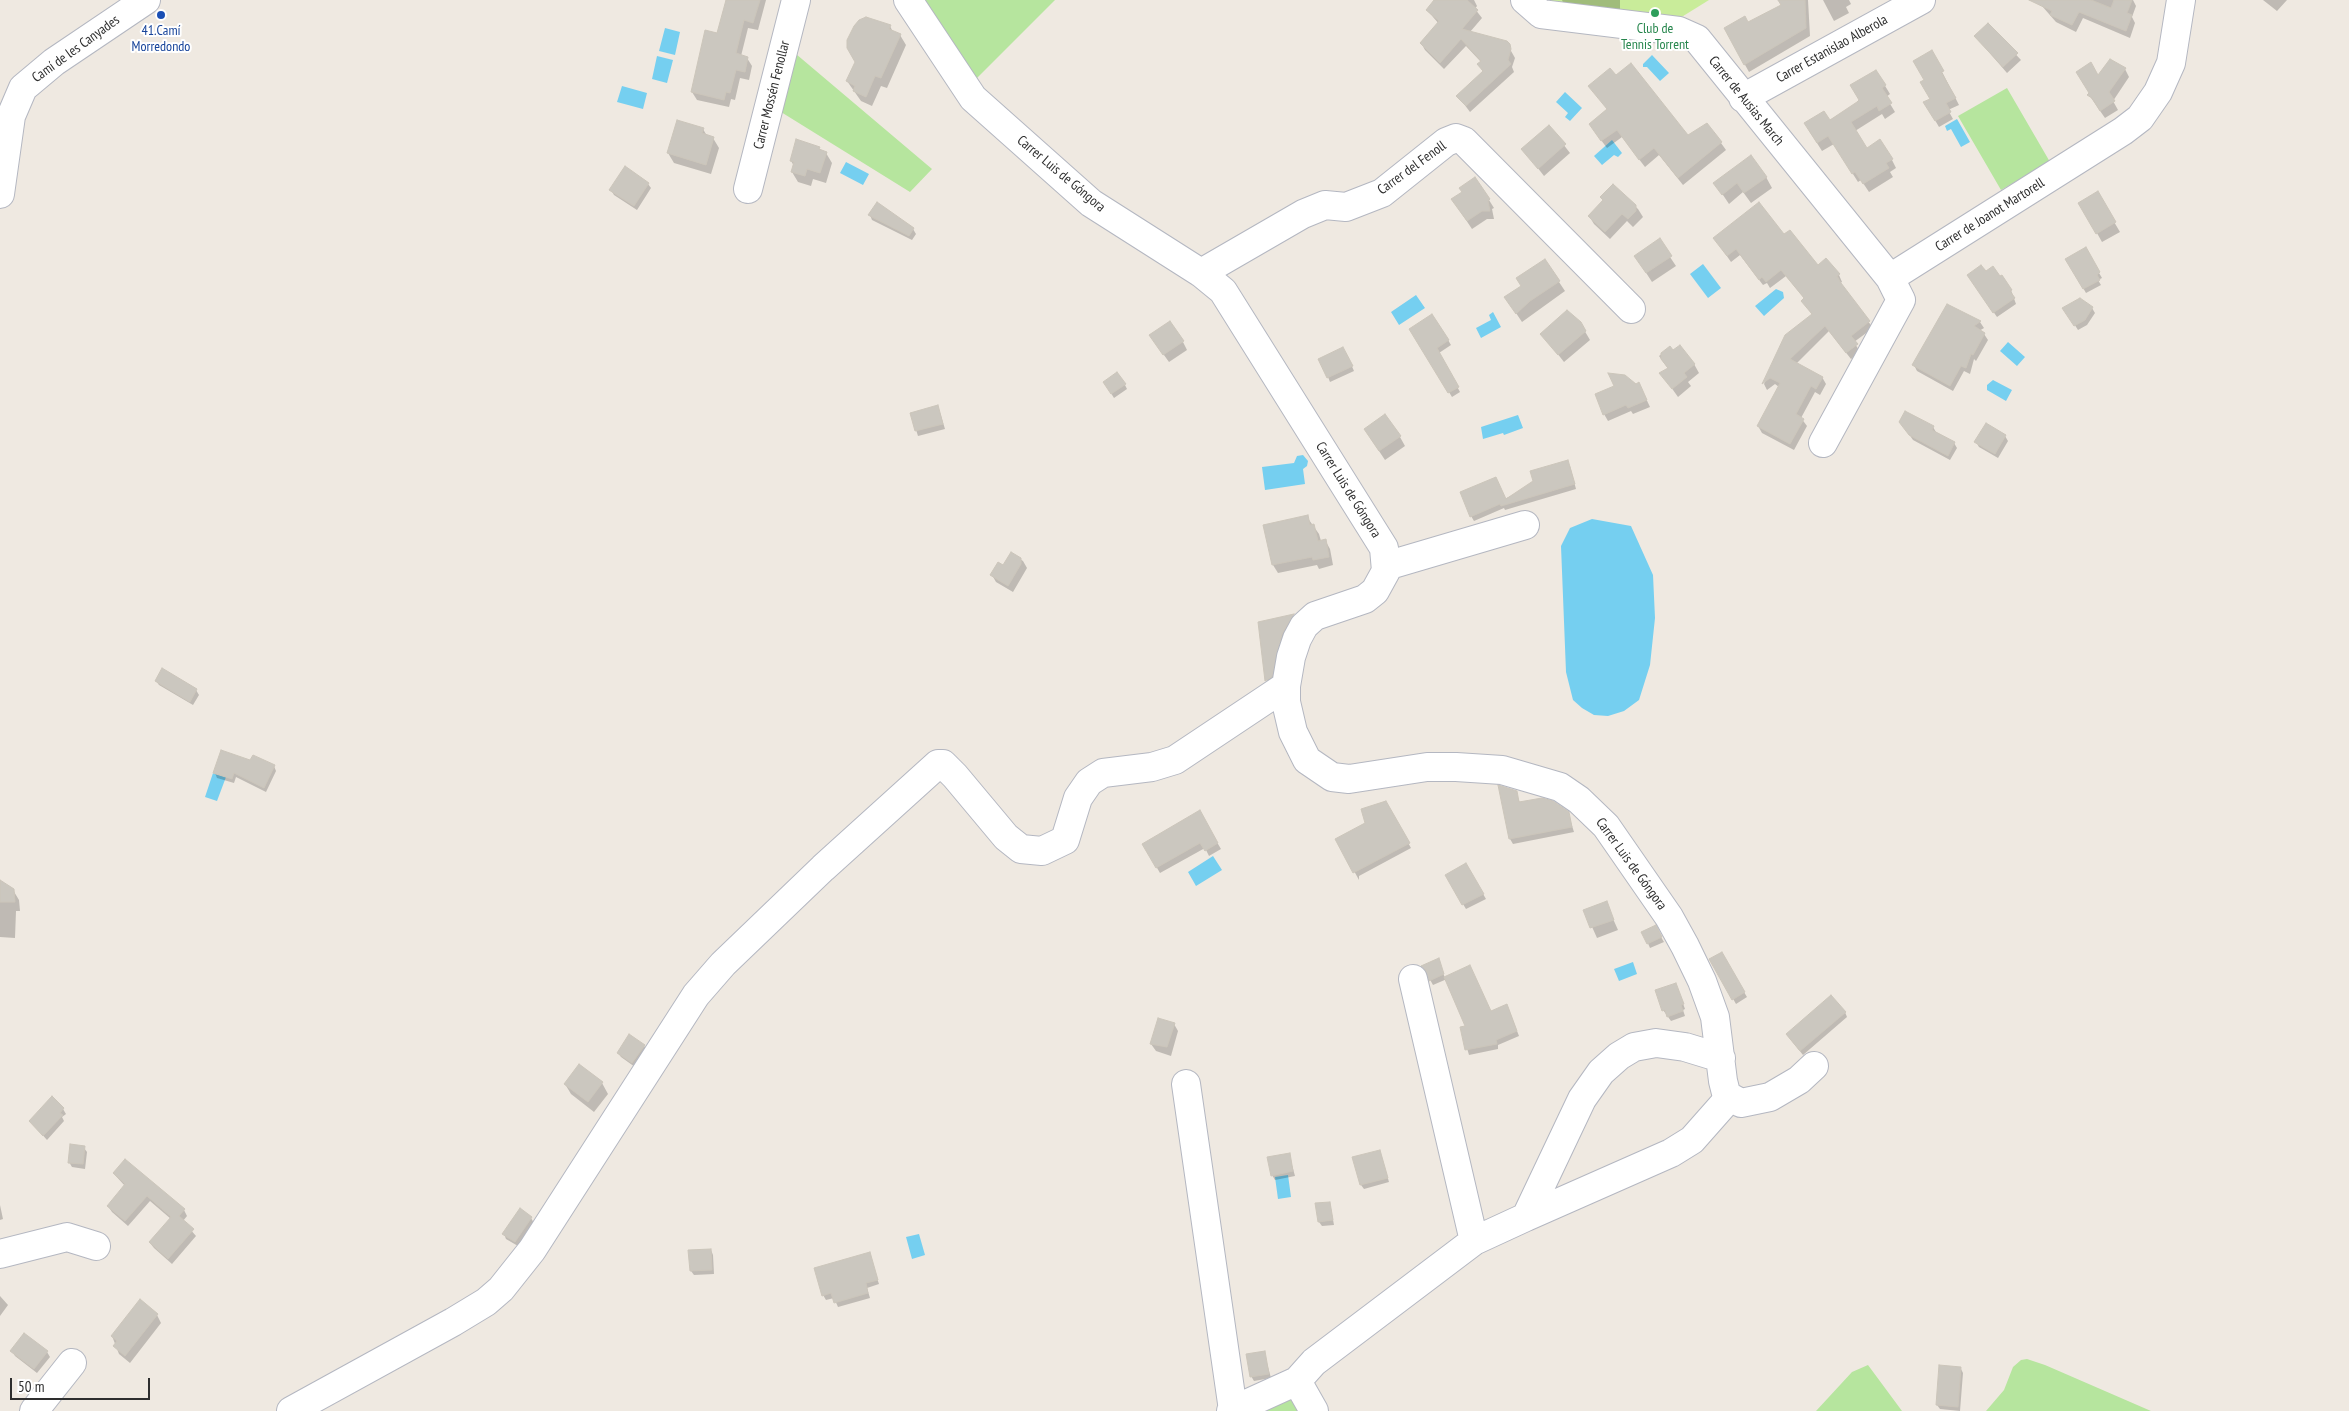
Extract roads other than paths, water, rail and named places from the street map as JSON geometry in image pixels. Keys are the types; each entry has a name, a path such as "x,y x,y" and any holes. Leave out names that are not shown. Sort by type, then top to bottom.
{"street":[{"name":"Camí de les Canyades","path":"0,194 11,116 24,88 54,62 146,0"},
{"name":"Carrer Mossén Fenollar","path":"748,189 796,0"},
{"name":"Carrer Luis de Góngora","path":"908,0 973,98 1091,203 1201,273 1223,291 1384,548 1386,566 1382,581 1375,591 1365,599 1315,616 1304,626 1297,639 1291,657 1286,686 1288,716 1299,746 1307,760 1332,777 1349,779 1427,767 1502,770 1560,787 1594,812 1618,841 1686,946 1702,981 1715,1017 1723,1081 1726,1093 1730,1098"},
{"name":"Carrer de Ausias March","path":"1525,0 1541,14 1679,31 1697,39 1890,278"},
{"name":"Carrer Estanislao Alberola","path":"1743,98 1921,0"},
{"name":"Carrer de Joanot Martorell","path":"1890,278 2123,131 2140,118 2158,92 2171,63 2181,0"},
{"name":"Carrer del Fenoll","path":"1201,273 1304,214 1325,206 1346,208 1382,193 1446,142 1456,138 1464,140 1631,309"},
{"path":"1823,443 1901,300 1890,278"},
{"path":"1386,566 1525,525"},
{"path":"291,1411 452,1322 486,1302 501,1289 532,1250 696,995 723,964 938,764 943,764 956,776 1006,837 1021,849 1042,851 1065,840 1078,798 1089,782 1104,773 1152,767 1175,760 1286,686"},
{"path":"1413,979 1474,1241"},
{"path":"1526,1217 1582,1099 1601,1072 1619,1056 1634,1048 1656,1043 1686,1047 1721,1058"},
{"path":"1186,1084 1232,1411 1297,1381 1314,1362 1474,1241 1671,1153 1692,1140 1730,1098 1741,1103 1770,1097 1799,1080 1814,1066"},
{"path":"0,1254 67,1237 96,1246"},
{"path":"34,1411 72,1363"},
{"path":"1297,1381 1314,1411"}],"water":[{"path":"665,28 680,32 675,55 659,51"},
{"path":"1652,55 1669,73 1660,81 1647,67 1643,67 1643,64"},
{"path":"657,56 673,60 667,83 652,79"},
{"path":"622,86 647,93 643,109 617,102"},
{"path":"1565,92 1582,108 1570,121 1565,117 1568,113 1556,102"},
{"path":"1957,119 1970,142 1961,147 1951,129 1947,131 1945,126"},
{"path":"1612,140 1622,153 1618,157 1614,155 1602,165 1594,156"},
{"path":"846,162 869,174 863,185 840,173"},
{"path":"1703,264 1721,288 1708,298 1690,274"},
{"path":"1776,289 1783,292 1784,298 1764,316 1755,306"},
{"path":"1416,295 1425,308 1399,325 1391,312"},
{"path":"1493,312 1501,327 1481,338 1476,328 1491,320 1489,315"},
{"path":"2008,342 2025,357 2017,366 2000,351"},
{"path":"1993,380 2012,390 2006,401 1987,390 1987,385"},
{"path":"1518,415 1523,428 1504,435 1503,433 1483,439 1481,427"},
{"path":"1303,455 1308,461 1307,466 1303,469 1305,484 1265,490 1262,467 1294,463 1297,456"},
{"path":"1592,519 1631,526 1653,575 1655,618 1650,665 1639,700 1624,711 1608,716 1594,715 1573,700 1566,672 1561,546 1570,528"},
{"path":"213,773 226,777 217,801 205,797"},
{"path":"1213,856 1222,870 1196,886 1188,872"},
{"path":"1633,962 1637,974 1619,981 1614,969"},
{"path":"1288,1175 1291,1197 1278,1199 1275,1177"},
{"path":"919,1234 925,1255 912,1259 906,1237"}],"place":[{"name":"Club de Tennis Torrent","path":"1655,13"},
{"name":"41.Camí Morredondo","path":"161,15"}]}
